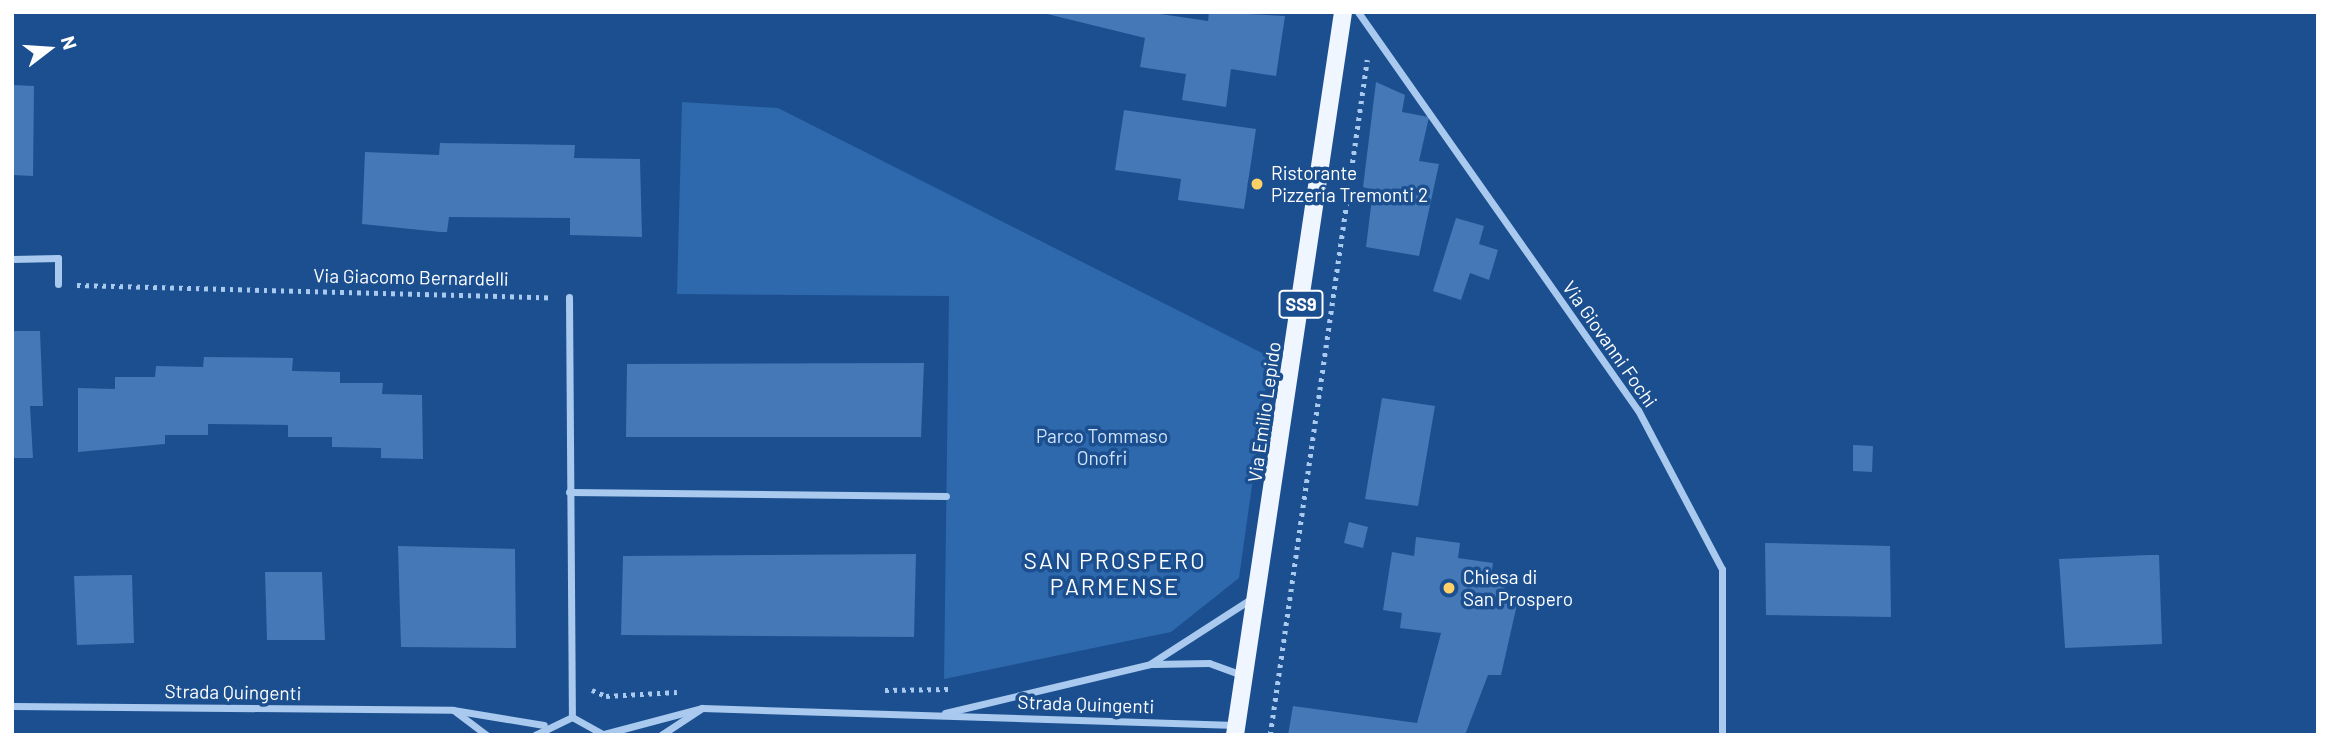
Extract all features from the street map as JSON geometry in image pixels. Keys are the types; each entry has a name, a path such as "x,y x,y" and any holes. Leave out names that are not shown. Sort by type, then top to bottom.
{"main road":[{"name":"Via Emilio Lepido","path":"1236,730 1343,12"}],"street":[{"name":"Via Giovanni Fochi","path":"1358,12 1638,410 1722,569 1722,735"},
{"path":"12,259 58,258 58,284"},
{"path":"569,297 572,717"},
{"path":"569,492 946,495"},
{"name":"Strada Quingenti","path":"1150,664 1258,595"},
{"name":"Strada Quingenti","path":"934,715 1150,664 1209,663 1244,676"},
{"name":"Strada Quingenti","path":"12,706 453,710 544,725"},
{"name":"Strada Quingenti","path":"604,734 702,708 934,715 1236,730"},
{"path":"661,735 702,708"},
{"path":"453,710 487,735"},
{"path":"535,735 544,725 572,717 604,734"}],"path":[{"path":"1270,735 1370,31"},
{"name":"Via Giacomo Bernardelli","path":"58,284 569,297"},
{"path":"592,676 592,690 606,696 681,691"},
{"path":"870,690 966,688"}],"green space":[{"name":"Parco Tommaso Onofri","path":"682,102 778,108 1270,357 1239,578 1171,632 944,679 949,296 677,294"}],"building":[{"path":"1039,12 1147,12 1208,21 1209,12 1285,16 1276,76 1231,69 1226,107 1182,100 1186,74 1140,67 1145,38"},
{"path":"1376,82 1405,95 1402,112 1429,117 1419,161 1439,164 1419,256 1366,247 1373,190 1363,187"},
{"path":"12,85 34,86 33,176 12,175"},
{"path":"1124,110 1256,129 1244,209 1178,200 1181,179 1115,170"},
{"path":"440,143 575,145 574,158 640,159 642,237 570,235 570,218 449,217 447,232 362,224 365,152 439,155"},
{"path":"1456,218 1484,226 1479,244 1498,250 1489,280 1470,273 1461,300 1433,291"},
{"path":"12,331 40,331 43,406 30,406 33,458 12,458"},
{"path":"204,357 293,358 292,371 340,372 340,383 383,383 382,394 422,395 423,459 381,458 381,448 332,447 332,437 288,437 288,425 208,424 208,435 165,435 165,444 78,452 78,388 115,389 115,377 155,377 156,366 203,367"},
{"path":"924,363 921,437 626,437 627,364"},
{"path":"1382,398 1435,406 1418,506 1365,499"},
{"path":"1853,445 1873,446 1872,472 1853,471"},
{"path":"1349,522 1368,527 1363,548 1344,543"},
{"path":"1416,537 1460,543 1458,558 1493,563 1491,576 1518,600 1501,675 1488,675 1465,735 1288,735 1293,706 1417,723 1441,633 1400,628 1402,613 1383,610 1392,552 1414,556"},
{"path":"1765,543 1890,546 1891,617 1766,615"},
{"path":"398,546 515,549 516,648 401,647"},
{"path":"916,554 914,637 621,635 623,556"},
{"path":"2159,555 2162,644 2065,648 2059,559"},
{"path":"265,572 322,572 325,640 267,640"},
{"path":"132,575 134,643 77,645 74,576"}],"place":[{"name":"Ristorante Pizzeria Tremonti 2","path":"1257,184"},
{"name":"Chiesa di San Prospero","path":"1449,588"}],"district":[{"name":"SAN PROSPERO PARMENSE","path":"1115,573"}]}
